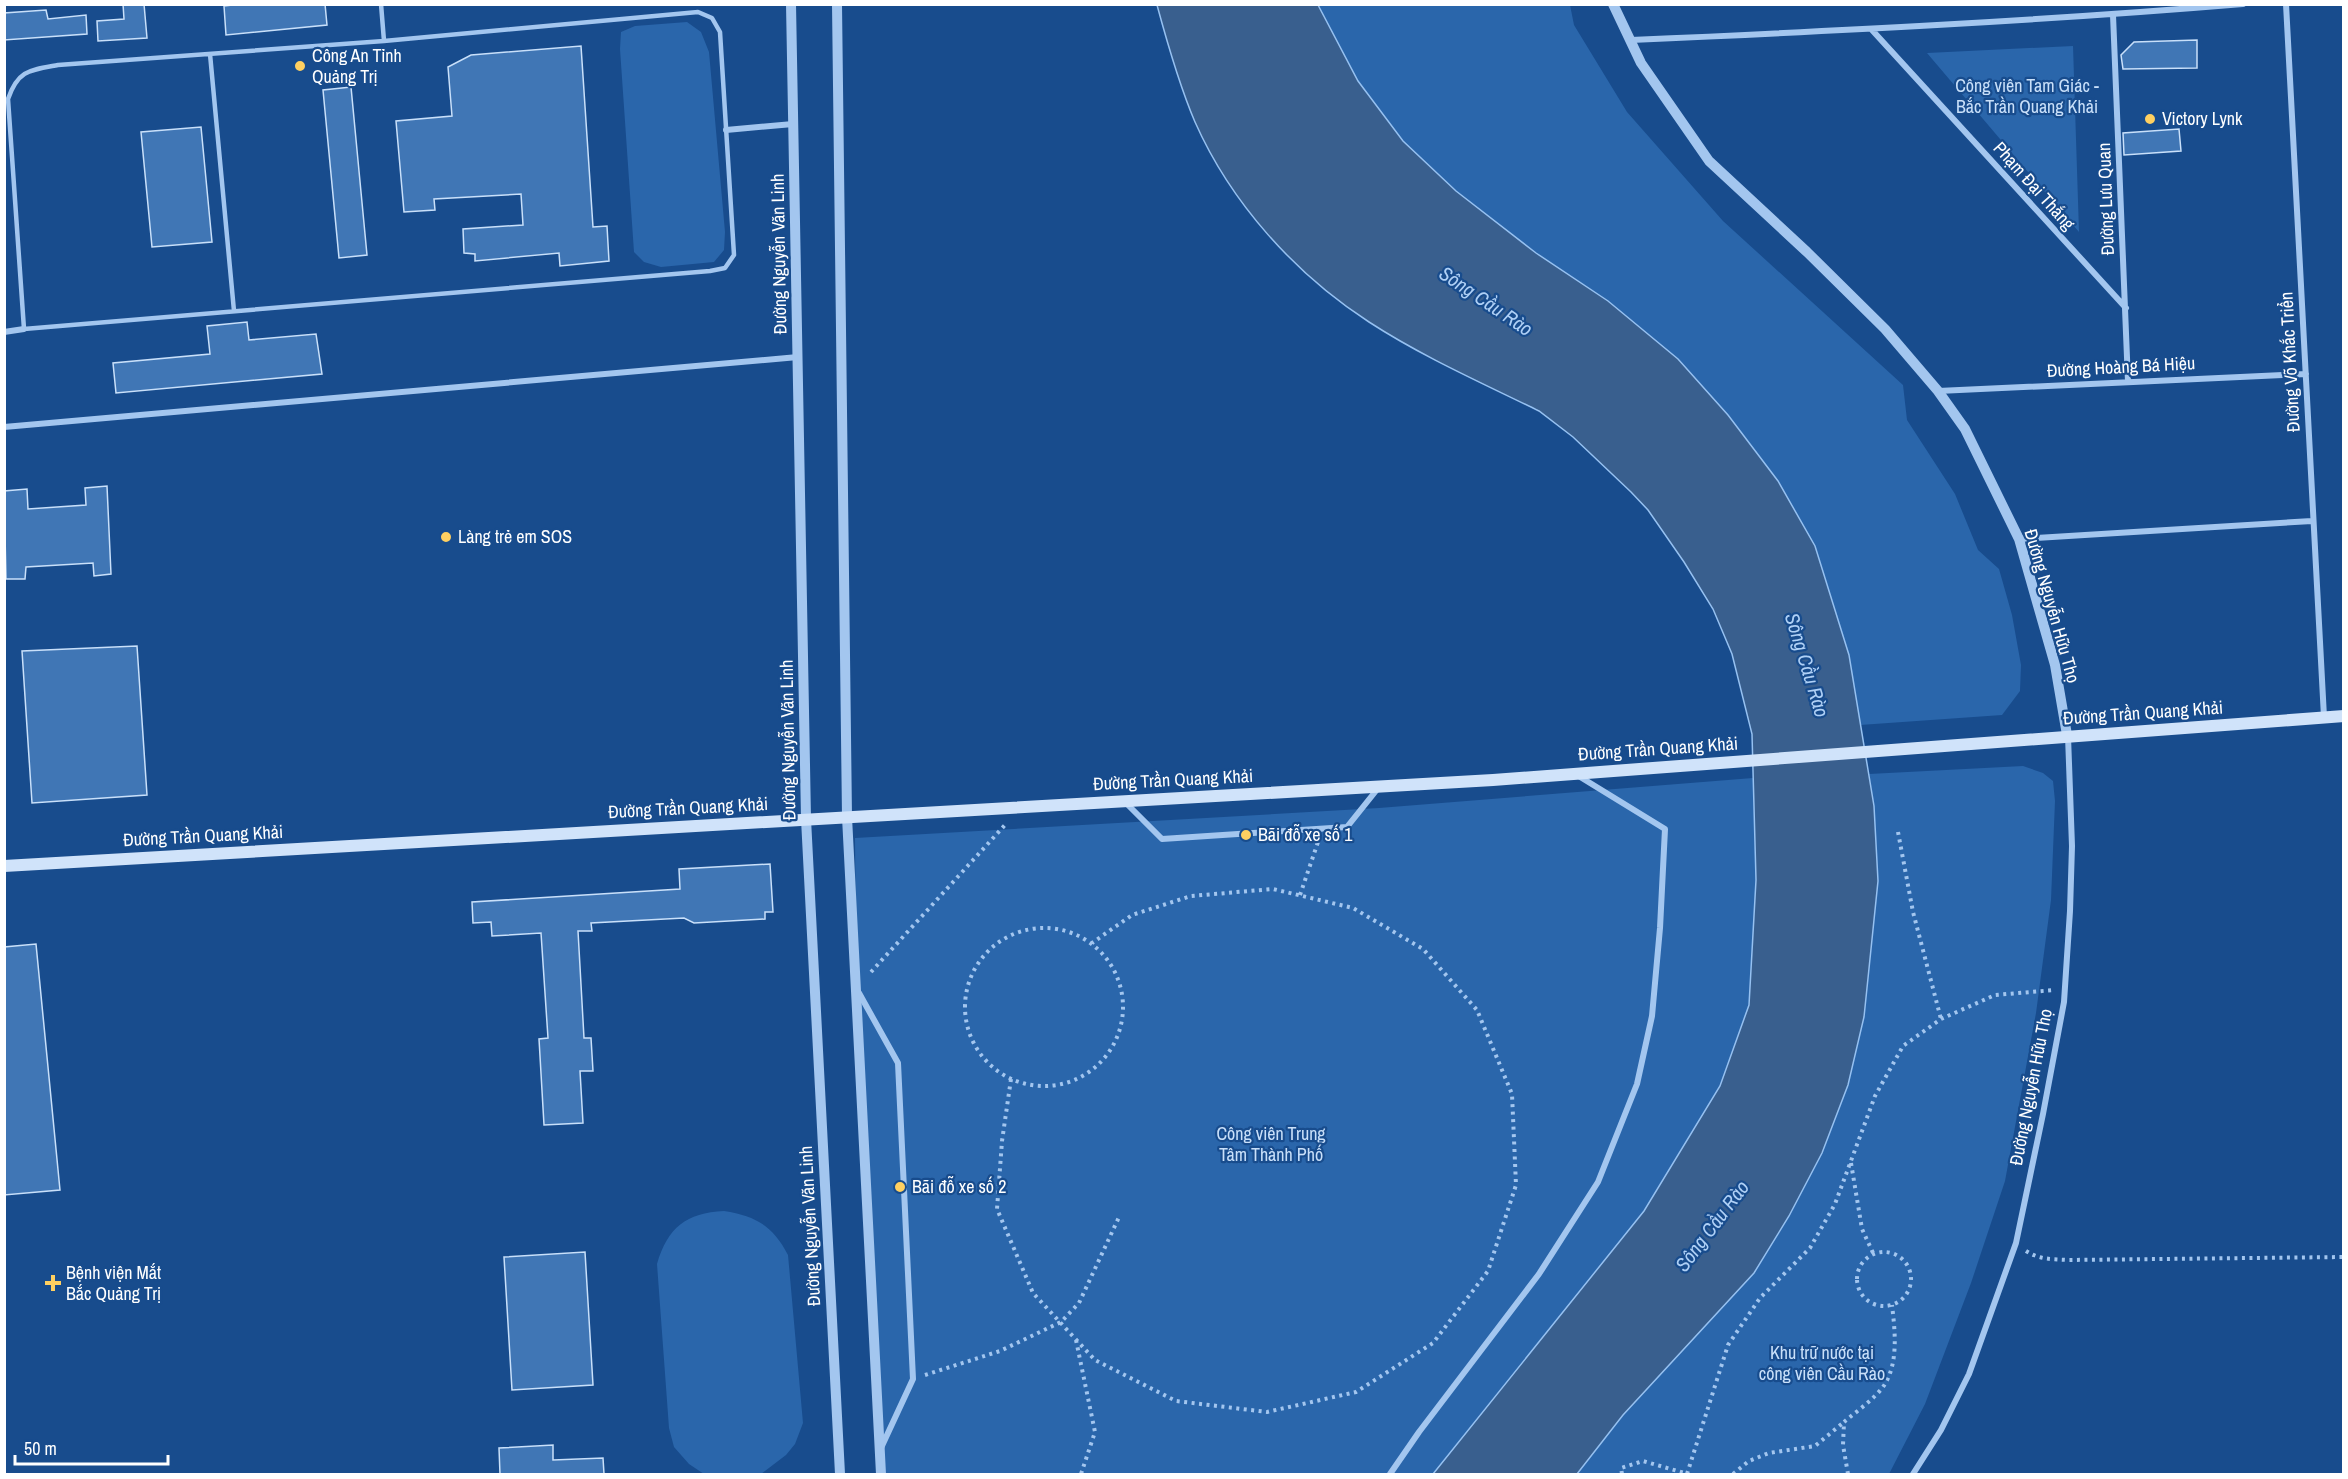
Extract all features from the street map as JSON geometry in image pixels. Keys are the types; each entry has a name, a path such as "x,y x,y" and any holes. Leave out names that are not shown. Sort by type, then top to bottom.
{"main road":[{"name":"Đường Trần Quang Khải","path":"4,866 1574,774 2067,735 2343,716"}],"street":[{"name":"Đường Nguyễn Văn Linh","path":"791,4 806,819 840,1474"},
{"path":"837,4 848,817 881,1474"},
{"name":"Đường Nguyễn Hữu Thọ","path":"1613,4 1641,63 1709,161 1807,252 1885,329 1938,391 1965,429 2019,539 2055,665 2067,735 2072,846 2065,990 2043,1114 2016,1243 1969,1374 1941,1430 1913,1474"},
{"path":"1631,40 1872,30 2113,15 2243,4"},
{"name":"Đường Võ Khắc Triển","path":"2286,4 2324,718"},
{"name":"Đường Lưu Quan","path":"2113,15 2128,382"},
{"name":"Phạm Đại Thắng","path":"1872,30 2126,308"},
{"path":"726,130 793,124"},
{"path":"4,333 24,329"},
{"path":"4,427 798,357"},
{"name":"Đường Hoàng Bá Hiệu","path":"1938,391 2306,374"},
{"path":"2019,539 2312,520"},
{"path":"1390,1474 1419,1432 1539,1274 1598,1182 1637,1084 1652,1016 1660,928 1665,829 1574,774"},
{"path":"1124,801 1162,839 1347,827 1380,786"},
{"path":"856,988 898,1063 913,1378 880,1451"}],"lane":[{"path":"381,4 384,41"},
{"path":"698,12 712,18 720,32 734,255 725,268 710,271 24,329 8,99 14,81 32,69 58,65 384,41 698,12"},
{"path":"210,54 234,311"}],"path":[{"path":"856,988 1021,807"},
{"path":"1300,895 1323,829"},
{"path":"1898,832 1913,912 1941,1018"},
{"path":"1011,1078 1002,1141 997,1209 1033,1293 1095,1360 1176,1401 1267,1412 1356,1392 1433,1343 1488,1271 1516,1185 1512,1094 1477,1010 1423,949 1353,908 1273,889 1191,896 1132,915 1092,943"},
{"path":"1044,928 1069,932 1092,943 1109,960 1120,982 1123,999 1120,1031 1109,1054 1089,1072 1064,1084 1037,1086 1011,1078 988,1063 972,1041 965,1014 967,987 978,963 997,943 1019,932 1044,928"},
{"path":"1622,1474 1621,1468 1643,1461 1688,1474 1728,1345 1760,1298 1810,1248 1835,1204 1875,1096 1903,1046 1941,1018 1995,995 2065,990"},
{"path":"1851,1162 1862,1229 1874,1255"},
{"path":"913,1378 1000,1350 1060,1323 1079,1303 1120,1215"},
{"path":"2016,1243 2034,1256 2044,1259 2343,1257"},
{"path":"1886,1252 1895,1254 1903,1259 1911,1276 1907,1294 1901,1300 1886,1307 1869,1302 1858,1289 1857,1272 1867,1257 1874,1255 1886,1252"},
{"path":"1733,1474 1749,1461 1769,1453 1815,1446 1882,1388 1890,1373 1896,1334 1892,1305"},
{"path":"1076,1339 1095,1432 1081,1474"},
{"path":"1844,1422 1848,1474"}],"green space":[{"path":"1318,5 1570,5 1574,25 1627,112 1723,221 1903,385 1907,420 1955,494 1978,550 1999,569 2012,615 2021,665 2020,691 2002,715 1860,725 1849,655 1815,546 1678,359 1608,301 1536,253 1456,191 1403,141 1358,81"},
{"path":"687,22 701,32 709,52 725,232 724,250 714,262 661,267 644,262 634,252 620,49 621,32 635,26"},
{"name":"Công viên Tam Giác - Bắc Trần Quang Khải","path":"2073,46 2079,232 1927,53"},
{"name":"Khu trữ nước tại công viên Cầu Rào","path":"2023,766 2043,773 2053,781 2055,801 2051,900 2036,1013 2005,1181 1971,1283 1925,1404 1889,1474 1577,1474 1623,1415 1754,1273 1789,1216 1822,1153 1848,1085 1878,881 1874,806 1869,774"},
{"name":"Công viên Trung Tâm Thành Phố","path":"1753,778 1756,880 1749,1005 1720,1086 1644,1211 1433,1474 883,1474 856,955 855,838 1379,808"},
{"path":"724,1211 754,1219 762,1224 776,1237 788,1255 803,1423 795,1444 786,1455 761,1474 704,1474 689,1464 674,1447 669,1428 657,1264 667,1240 680,1224 699,1215"}],"water":[{"name":"Sông Cầu Rào","path":"1157,5 1318,5 1358,81 1403,141 1456,191 1536,253 1608,301 1678,359 1728,415 1778,481 1815,546 1849,655 1874,806 1878,881 1864,1017 1848,1085 1822,1153 1789,1216 1754,1273 1623,1415 1577,1474 1433,1474 1644,1211 1720,1086 1749,1005 1756,880 1752,734 1732,654 1713,609 1648,510 1573,437 1539,411 1431,358 1369,322 1316,282 1268,234 1227,181 1195,122 1169,49"}],"building":[{"path":"123,4 144,4 147,38 98,41 97,21 124,19"},
{"path":"325,4 327,25 226,35 224,6"},
{"path":"46,10 48,19 86,15 87,34 4,40 4,13"},
{"path":"2197,40 2197,68 2123,69 2121,55 2134,42"},
{"path":"581,46 593,227 607,226 609,261 560,266 559,253 475,261 475,254 464,253 463,229 523,225 521,194 434,199 435,210 404,212 396,121 452,116 448,67 471,55"},
{"path":"351,87 367,255 339,258 323,90"},
{"path":"201,127 212,242 152,247 141,132"},
{"path":"2179,129 2181,151 2124,155 2123,133"},
{"path":"247,322 249,340 316,334 322,374 116,393 113,363 210,354 207,326"},
{"path":"107,486 111,574 94,576 93,563 26,567 25,579 6,579 4,491 27,489 28,509 86,505 85,488"},
{"path":"137,646 147,795 32,803 22,651"},
{"path":"770,864 773,912 765,912 765,919 694,923 684,918 591,923 592,931 578,931 584,1038 591,1038 593,1071 580,1071 583,1123 544,1125 539,1039 548,1038 541,933 492,936 491,922 473,923 472,902 680,889 679,869"},
{"path":"36,944 60,1190 4,1195 4,947"},
{"path":"585,1252 593,1385 512,1390 504,1257"},
{"path":"553,1445 553,1460 603,1458 604,1474 500,1474 499,1448"}],"place":[{"name":"Công An Tỉnh Quảng Trị","path":"300,66"},
{"name":"Victory Lynk","path":"2150,119"},
{"name":"Làng trẻ em SOS","path":"446,537"},
{"name":"Bãi đỗ xe số 1","path":"1246,835"},
{"name":"Bãi đỗ xe số 2","path":"900,1187"},
{"name":"Bệnh viện Mắt Bắc Quảng Trị","path":"53,1283"}]}
